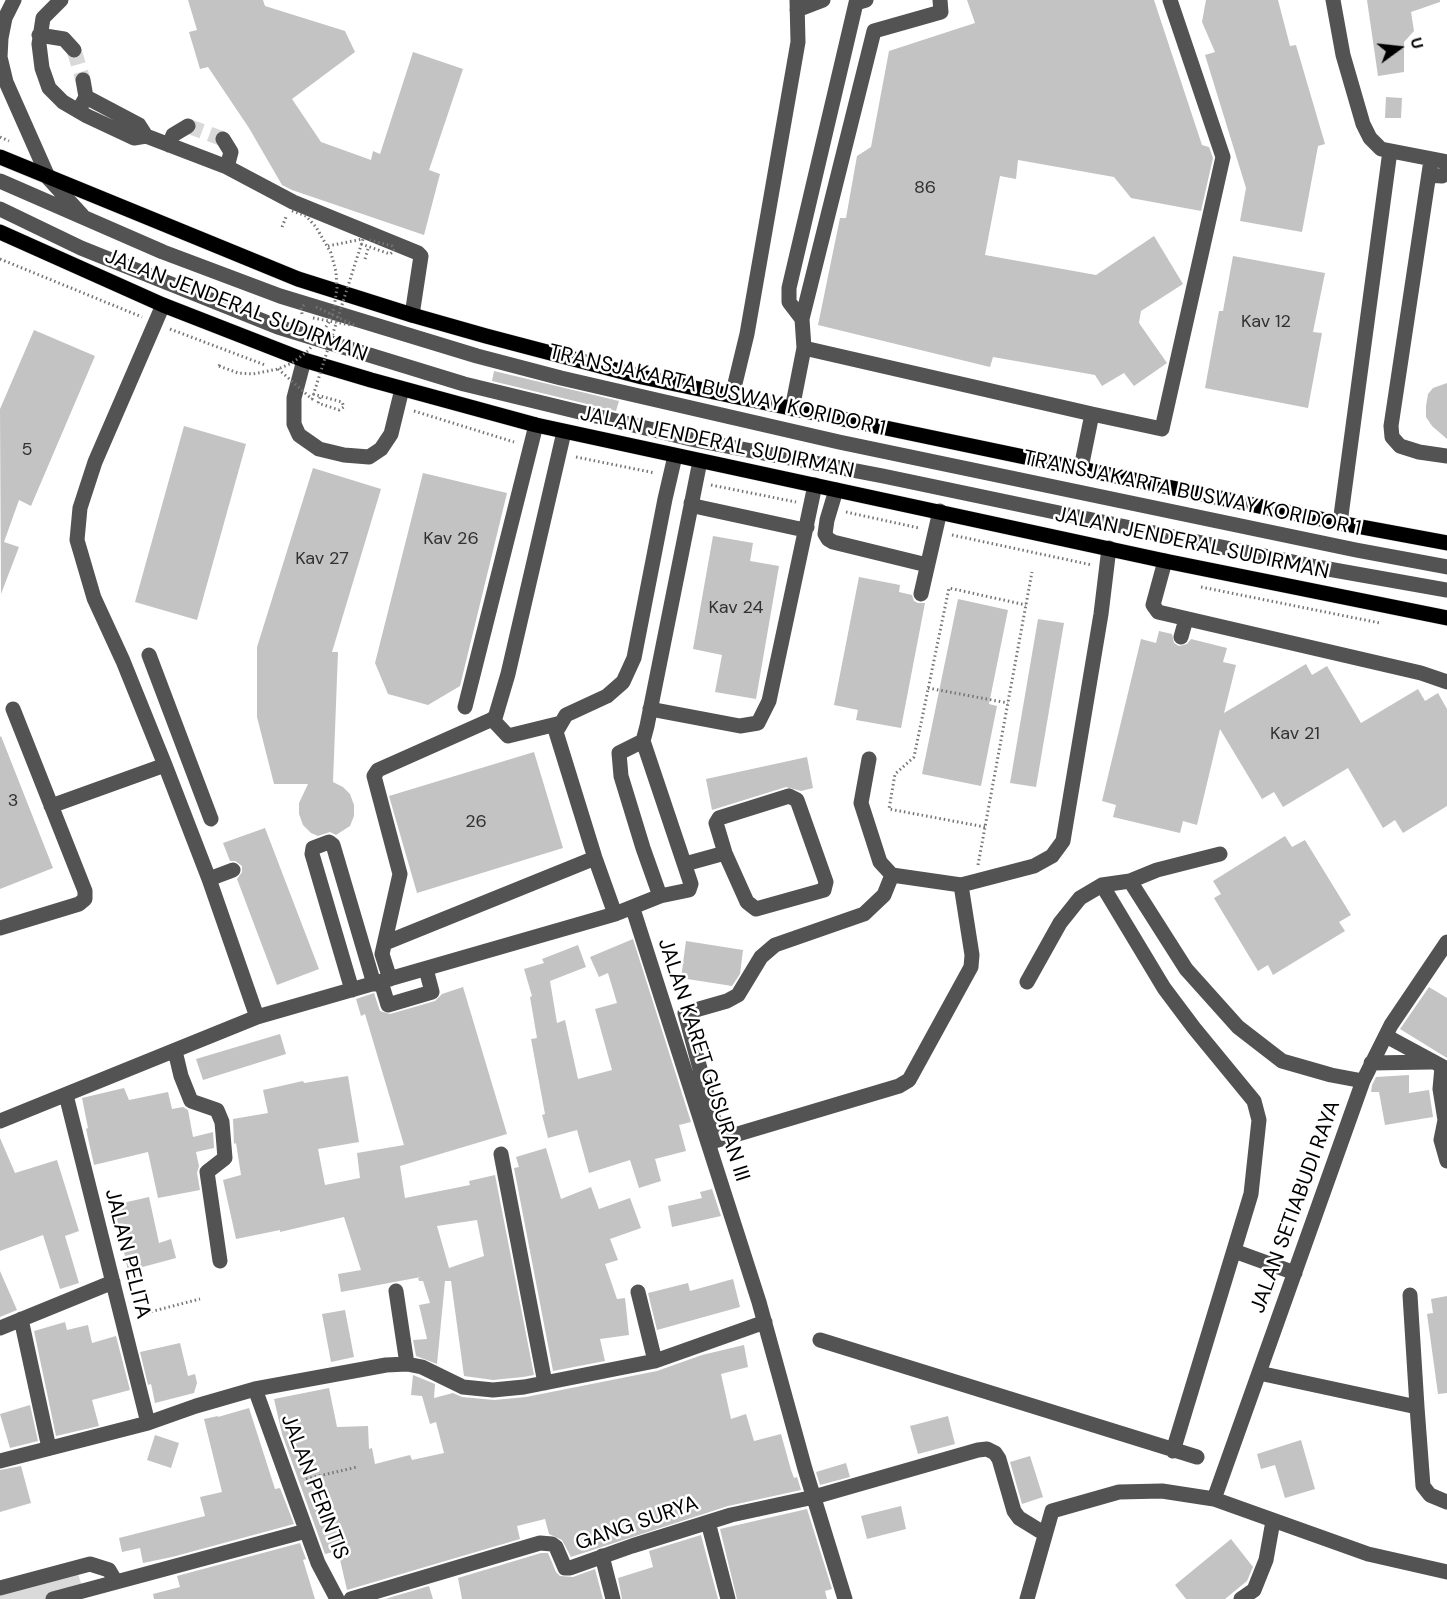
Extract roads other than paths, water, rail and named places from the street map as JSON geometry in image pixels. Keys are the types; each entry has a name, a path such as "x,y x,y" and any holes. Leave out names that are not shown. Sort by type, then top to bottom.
{"main road":[{"path":"0,157 298,279 412,315 642,377 1340,523 1447,543"},
{"name":"JALAN JENDERAL SUDIRMAN","path":"0,232 163,305 304,360 536,425 1165,561 1447,618"}],"street":[{"path":"14,0 3,20 1,38 0,57 6,82 50,179 85,218"},
{"path":"61,0 43,18 39,35 42,68 49,88 63,102 134,138 146,136 227,167 293,202 418,252 421,256 412,315"},
{"path":"732,396 747,334 798,42 797,5 823,0"},
{"path":"802,319 789,302 789,288 856,3 866,0"},
{"path":"792,409 804,348 802,319 874,31 941,12 940,0"},
{"path":"804,348 1162,429 1223,158 1170,0"},
{"path":"1333,0 1343,54 1363,124 1370,138 1381,149 1430,167 1447,168"},
{"path":"39,35 64,39 74,50"},
{"path":"78,111 86,97 83,80"},
{"path":"86,97 139,125 146,136"},
{"path":"169,145 172,135 188,126"},
{"path":"222,139 231,152 227,167"},
{"path":"1340,523 1390,151"},
{"path":"1430,167 1391,426 1392,437 1400,446 1419,452 1447,456"},
{"name":"TRANSJAKARTA BUSWAY KORIDOR 1","path":"0,181 163,252 280,296 477,356 561,378 874,449 1447,567"},
{"path":"0,209 81,248 278,327 464,384 695,440 883,476 1317,567 1447,590"},
{"path":"23,243 81,248"},
{"path":"163,305 95,462 80,508 77,540 94,598 123,661 165,765 209,879 257,1017"},
{"path":"304,360 294,398 294,424 299,435 319,449 344,455 369,457 381,449 391,434 402,389"},
{"path":"1081,468 1092,414"},
{"path":"465,707 536,425"},
{"path":"382,982 382,954 400,874 374,776 378,770 495,717 508,674 564,432"},
{"path":"615,914 556,732 566,716 608,696 623,682 634,658 675,456"},
{"path":"0,1121 257,1017 633,909 660,896 689,890 691,884 685,864 643,741 700,462"},
{"path":"650,709 740,726 758,723 769,701 815,486"},
{"path":"836,490 827,520 825,534 828,539 927,565"},
{"path":"691,504 800,529 807,525"},
{"path":"921,594 940,511"},
{"path":"869,759 861,803 880,862 892,875 968,883 1034,866 1052,856 1063,841 1101,614 1109,548"},
{"path":"1165,561 1153,605 1158,612 1421,673 1447,682"},
{"path":"1181,637 1186,619"},
{"path":"148,655 212,819"},
{"path":"0,928 80,904 85,900 84,891 12,709"},
{"path":"492,719 508,736 561,723"},
{"path":"643,741 619,753 621,776 660,896"},
{"path":"51,806 165,765"},
{"path":"789,796 797,801 826,882 824,890 756,909 747,902 725,853 716,823 719,818 789,796"},
{"path":"352,990 312,854 313,848 328,842 333,845 382,982 388,1005 432,992 426,969"},
{"path":"685,864 725,853"},
{"path":"1027,982 1067,915 1080,898 1102,885 1130,881 1157,870 1220,854"},
{"path":"385,943 595,858"},
{"path":"209,879 233,870"},
{"path":"892,875 884,895 864,914 775,945 761,957 738,995 727,1001 685,1013 713,1141 900,1086 909,1080 970,967 972,955 968,883"},
{"path":"1130,881 1186,969 1238,1027 1282,1061 1331,1076 1363,1082"},
{"path":"1102,885 1164,988 1254,1101 1259,1120 1251,1194 1173,1451"},
{"name":"JALAN KARET GUSURAN III","path":"633,909 713,1141 845,1599"},
{"name":"JALAN SETIABUDI RAYA","path":"1214,1499 1363,1082 1386,1036 1447,942"},
{"path":"1386,1036 1441,1066"},
{"path":"175,1051 181,1076 191,1101 217,1110 222,1122 225,1158 207,1172 220,1261"},
{"path":"1371,1063 1441,1066"},
{"path":"1441,1066 1440,1089 1446,1121 1441,1140 1447,1161"},
{"name":"JALAN PELITA","path":"66,1095 148,1423"},
{"path":"501,1154 545,1383"},
{"path":"1234,1251 1295,1273"},
{"path":"0,1328 112,1281"},
{"path":"396,1291 406,1364"},
{"path":"638,1292 655,1361"},
{"path":"1410,1294 1423,1486 1430,1495 1447,1502"},
{"path":"21,1319 50,1448"},
{"path":"0,1461 148,1423 255,1389 386,1365 406,1364 422,1367 463,1387 494,1390 545,1383 655,1361 765,1322"},
{"path":"820,1340 1197,1457"},
{"path":"1259,1373 1417,1407"},
{"name":"JALAN PERINTIS","path":"255,1389 318,1563 337,1599"},
{"name":"GANG SURYA","path":"351,1599 388,1594 540,1543 552,1544 556,1547 565,1568 570,1568 731,1515 814,1497 987,1449 995,1453 999,1459 1014,1511 1019,1518 1045,1533"},
{"path":"1027,1599 1052,1511 1119,1492 1162,1491 1214,1499 1368,1554 1447,1572"},
{"path":"1241,1599 1254,1590 1266,1560 1274,1521"},
{"path":"708,1522 728,1599"},
{"path":"53,1599 306,1531"},
{"path":"602,1556 613,1599"},
{"path":"0,1588 90,1564 109,1570 116,1582"}],"tunnel":[{"path":"74,50 83,80"},
{"path":"188,126 223,139"}]}
